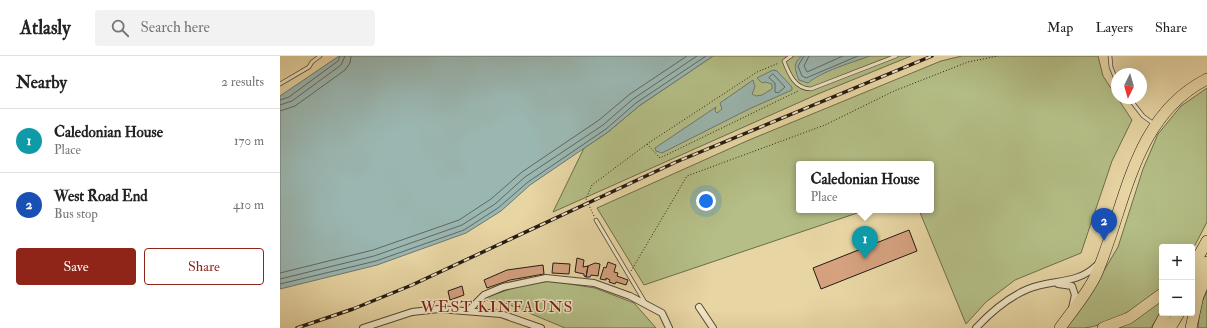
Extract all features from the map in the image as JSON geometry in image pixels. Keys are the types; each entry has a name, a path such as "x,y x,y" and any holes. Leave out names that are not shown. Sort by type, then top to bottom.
{"highway":[{"path":"1062,324 1086,293 1101,261 1115,227 1138,154 1154,124 1182,94 1207,79"},
{"path":"1195,250 1207,232"},
{"path":"1195,263 1207,241"},
{"path":"1195,284 1207,262"},
{"path":"1191,328 1198,296 1207,275"},
{"path":"1104,328 1128,318 1159,296"},
{"path":"1158,328 1164,316"},
{"path":"1170,328 1176,316"}],"street":[{"path":"976,328 1002,305 1028,289 1080,278 1090,273 1101,261"},
{"path":"469,310 484,295 503,287 546,278 594,283 630,296 662,313 669,328"},
{"path":"1047,285 1059,284 1072,286 1075,296 1073,304 1062,324"},
{"path":"699,307 713,328"},
{"path":"363,328 382,325 412,312 439,309 469,310 501,314 540,328"}],"lane":[{"path":"280,84 309,67 312,62 320,56"},
{"path":"791,56 784,61 792,79 804,88 811,89 896,56"},
{"path":"1110,56 1111,68"},
{"path":"1134,104 1143,116 1154,124"},
{"path":"596,220 647,304"}],"path":[{"path":"629,275 687,176 825,125 894,92 968,62 998,56"},
{"path":"596,220 586,199 592,185 647,144 757,72 784,61"},
{"path":"647,144 660,158 804,88"}],"green space":[{"path":"713,56 911,56 818,94 553,212 584,148 608,132 639,106"},
{"path":"962,56 1098,56 1103,76 1111,88 1111,104 1121,104 1132,120 1112,161 1081,253 1015,280 986,302 966,324 920,213 934,213 934,161 796,161 796,213 857,213 644,285 597,208 749,140 941,61"},
{"path":"1207,88 1207,222 1195,245 1159,244 1159,289 1137,307 1115,319 1094,326 1084,328 1062,328 1096,284 1118,247 1143,169 1158,134 1181,106"},
{"path":"551,281 595,288 634,303 656,328 565,328 498,300 484,302 484,298 525,284"},
{"path":"1207,291 1207,328 1198,328 1200,306"},
{"path":"1159,300 1159,315 1151,328 1107,328"}],"water":[{"path":"339,56 713,56 639,106 608,132 530,185 501,211 466,233 377,265 280,289 280,96"},
{"path":"802,56 870,56 828,71 808,83 799,80 795,67 797,61"},
{"path":"773,70 777,71 792,87 792,90 749,109 662,153 656,151 655,148 716,107 715,111 717,113 722,109 720,103 753,80 755,87 752,94 756,96 762,95 772,89 772,84 765,82 762,83 757,78"}],"building":[{"path":"909,230 917,251 821,289 813,268"},
{"path":"577,258 584,260 583,267 588,266 586,277 584,274 575,272"},
{"path":"608,262 616,265 614,272 618,273 617,276 628,280 626,285 616,282 615,284 609,282 610,280 606,278 606,280 600,279 604,267 606,268"},
{"path":"553,263 570,264 569,274 552,273"},
{"path":"595,263 600,264 598,276 591,275 590,277 586,277 588,266"},
{"path":"543,265 544,274 510,280 487,288 484,280 507,270"},
{"path":"462,286 464,295 450,300 448,291"}],"railway":[{"path":"297,328 353,309 412,285 676,162 932,56"}],"place":[{"name":"West Road End","path":"1104,241"},
{"name":"Caledonian House","path":"865,259"}],"district":[{"name":"WEST KINFAUNS","path":"497,306"}]}
